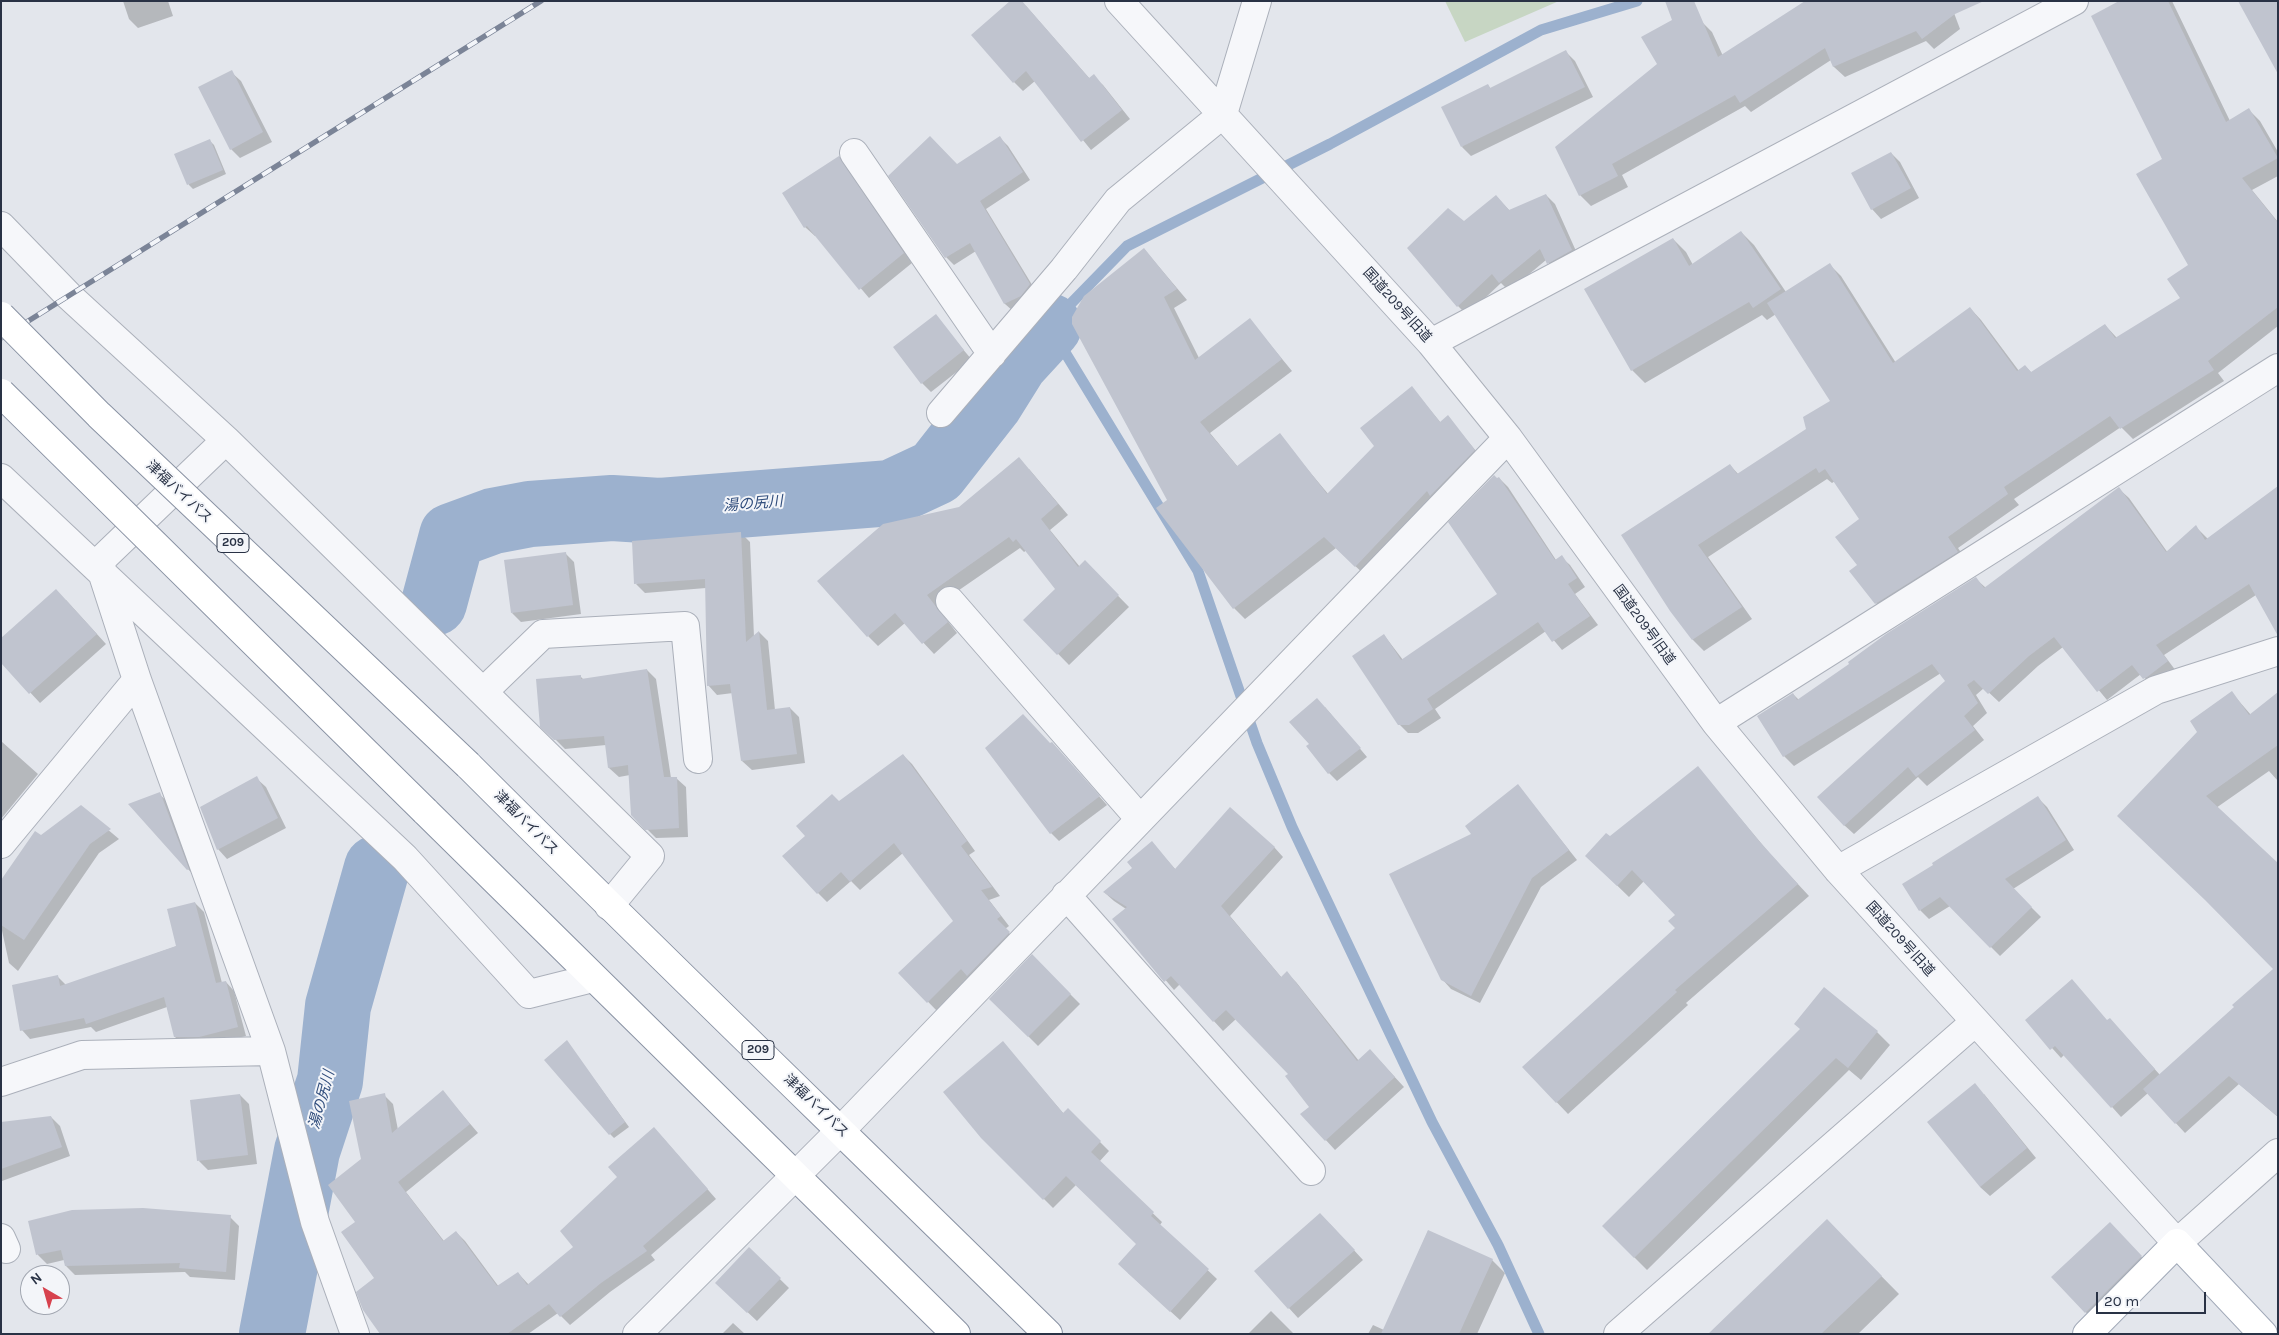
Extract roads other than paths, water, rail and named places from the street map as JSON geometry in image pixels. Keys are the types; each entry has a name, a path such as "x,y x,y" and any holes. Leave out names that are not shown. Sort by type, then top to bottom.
{"main road":[{"name":"津福バイパス","path":"1,316 99,415 468,765 609,906 841,1130 1048,1334"},
{"path":"1,392 956,1334"},
{"path":"2087,1334 2177,1243 2263,1334"}],"street":[{"name":"国道209号旧道","path":"1119,1 1431,343 1508,438 1716,723 1838,870 2177,1243"},
{"path":"941,413 1064,269 1118,200 1223,114 1257,1"},
{"path":"1431,343 2074,1"},
{"path":"854,153 992,354"},
{"path":"1,226 69,296 226,440 650,856 609,906"},
{"path":"1716,723 2278,368"},
{"path":"637,1334 841,1130 1508,438"},
{"path":"226,440 102,560 102,572 137,680 271,1051 315,1222 355,1334"},
{"path":"1,478 405,858 529,994 594,978"},
{"path":"950,601 1140,820"},
{"path":"483,692 543,634 685,626 698,759"},
{"path":"1838,870 2156,690 2278,651"},
{"path":"1,844 137,680"},
{"path":"1066,896 1311,1171"},
{"path":"1618,1334 1975,1022"},
{"path":"1,1082 82,1055 271,1051"},
{"path":"2177,1243 2278,1153"}],"waterway":[{"path":"1539,1334 1498,1245 1432,1122 1292,827 1257,743 1198,571 1049,326 1127,246 1330,144 1541,30 1637,1"},
{"name":"湯の尻川","path":"434,603 452,536 493,521 530,514 612,508 660,511 891,493 936,472 990,403 1015,363 1049,326"},
{"name":"湯の尻川","path":"272,1334 307,1151 330,1081 338,1006 377,868"}],"railway":[{"path":"1,338 541,1"}]}
